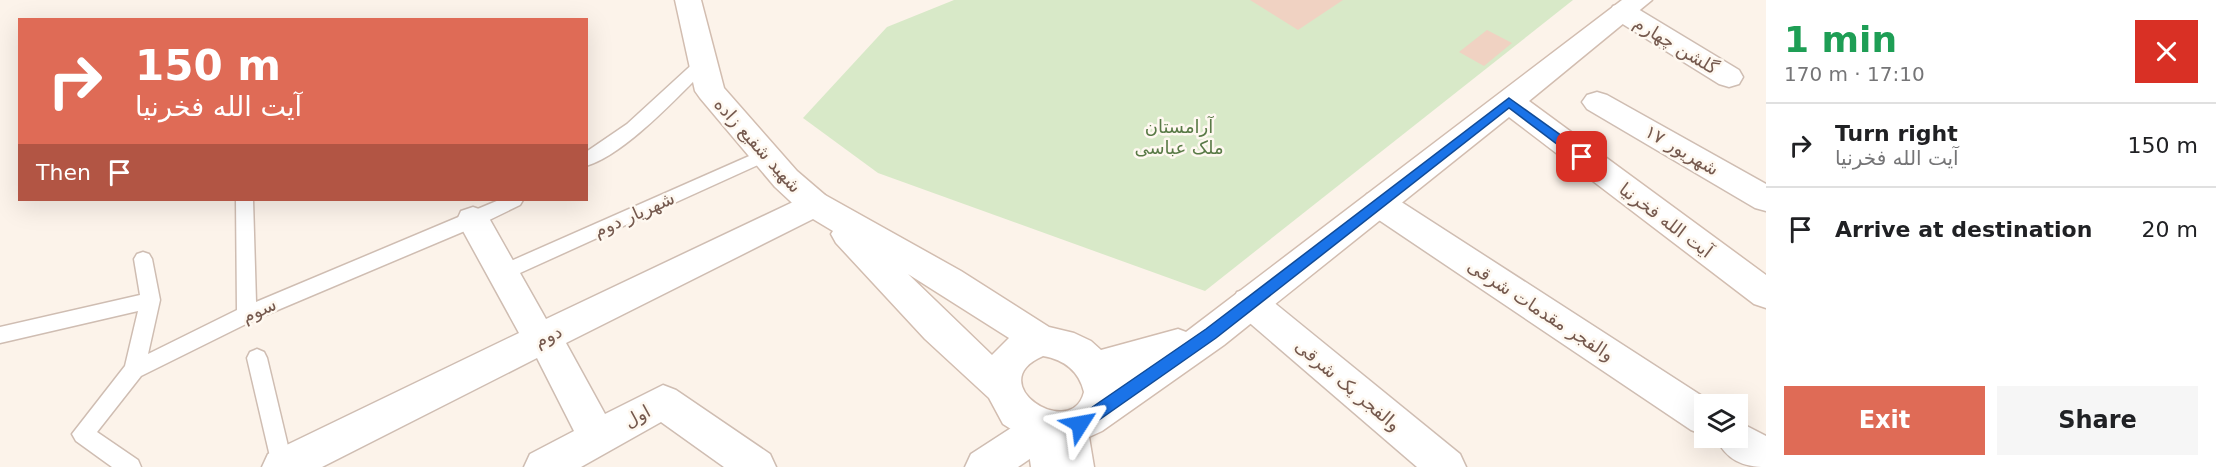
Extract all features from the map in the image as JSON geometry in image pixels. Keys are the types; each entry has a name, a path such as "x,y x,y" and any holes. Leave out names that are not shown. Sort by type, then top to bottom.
{"street":[{"name":"شهید شفیع زاده","path":"688,0 710,92 786,179 820,207 938,328 1002,387 1007,400 1017,412 1030,422 1068,424"},
{"name":"گلشن چهارم","path":"1631,6 1729,77"},
{"path":"1051,467 1068,424 1211,334 1249,302 1631,6"},
{"name":"آیت الله فخرنیا","path":"1509,102 1766,294"},
{"name":"۱۷ شهریور","path":"1598,102 1766,199"},
{"name":"والفجر مقدمات شرقی","path":"1378,203 1694,411"},
{"name":"شهید شفیع زاده","path":"820,207 930,270 1042,341 1054,341 1077,350 1095,367"},
{"name":"دوم","path":"282,466 538,330 820,207"},
{"path":"473,220 502,273 538,330 597,438"},
{"name":"والفجر یک شرقی","path":"1249,302 1446,467"},
{"path":"985,467 1098,407 1102,394 1101,380 1095,367 1138,357 1211,334"},
{"path":"1002,387 1002,373 1016,351 1042,341"},
{"name":"اول","path":"544,467 663,402 756,467"},
{"path":"1068,424 1074,467"},
{"path":"1748,446 1766,458"}],"lane":[{"path":"588,159 602,152 703,63"},
{"name":"شهریار دوم","path":"502,273 765,155"},
{"path":"244,201 247,314"},
{"name":"سوم","path":"130,467 83,434 134,370 247,314 473,220 512,201"},
{"path":"134,370 150,300 143,259"},
{"path":"0,335 150,300"},
{"path":"257,358 282,466"}],"green space":[{"name":"آرامستان ملک عباسی","path":"954,0 1573,0 1205,291 878,173 803,118 887,27"}],"building":[{"path":"1250,0 1343,0 1298,30"},
{"path":"1487,30 1512,43 1484,66 1459,52"}],"route":[{"path":"1080,424 1211,334 1249,302 1509,102 1582,157"}]}
